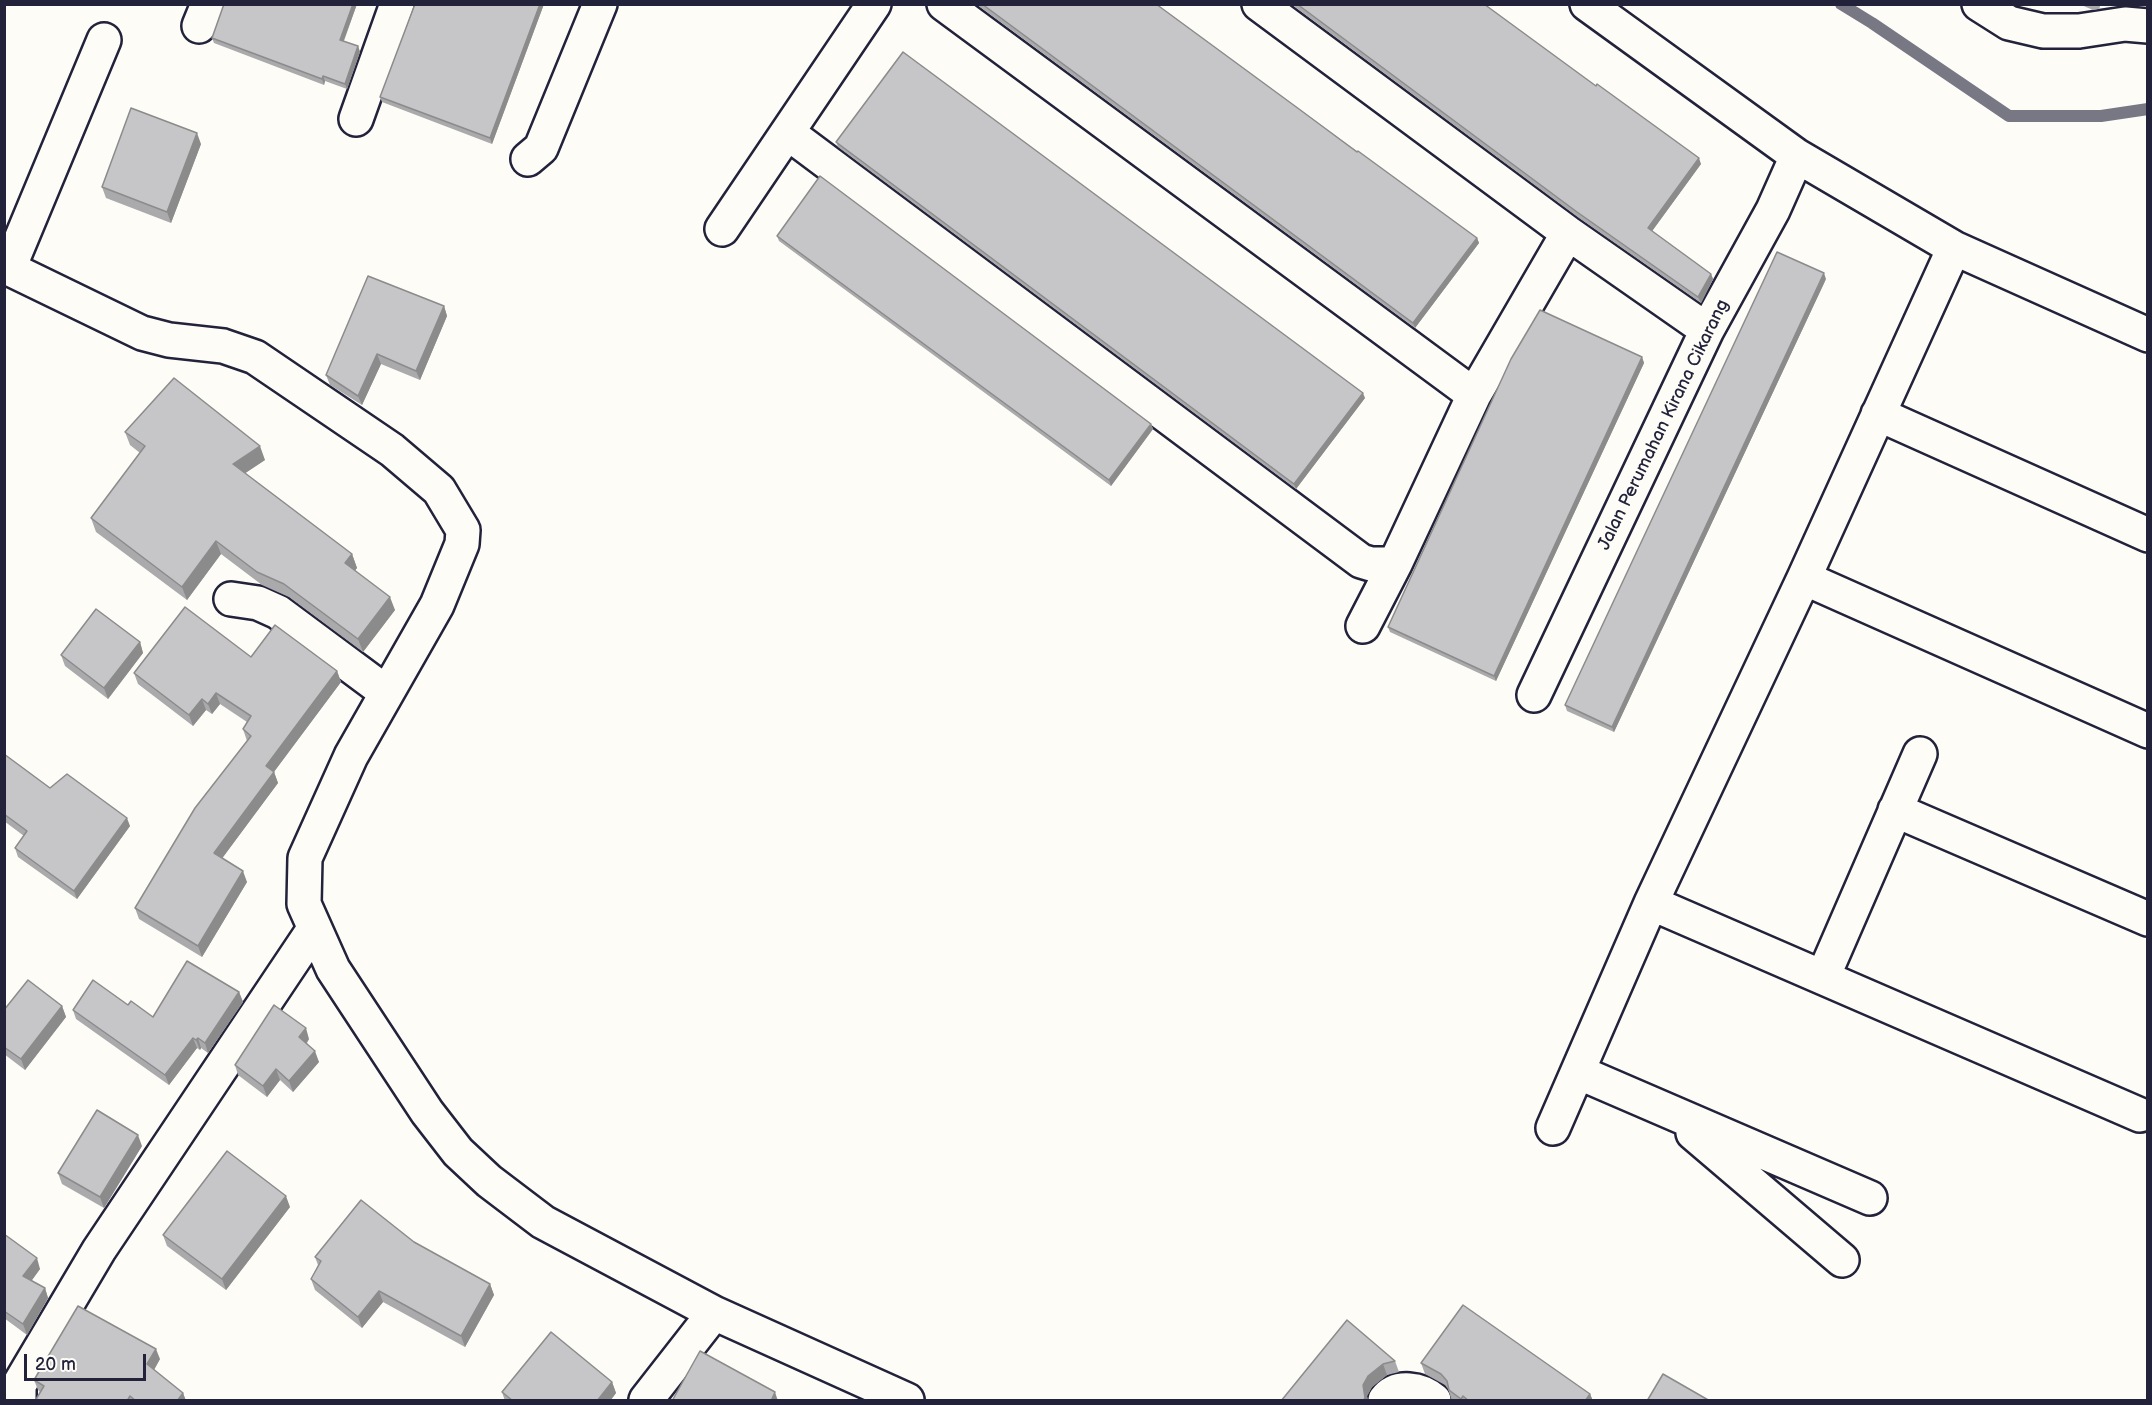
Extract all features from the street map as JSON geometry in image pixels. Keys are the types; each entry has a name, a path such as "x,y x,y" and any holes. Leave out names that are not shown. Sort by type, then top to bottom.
{"street":[{"path":"356,119 397,4"},
{"path":"528,159 541,148 600,4"},
{"path":"722,229 874,4"},
{"path":"944,4 1474,395"},
{"path":"1259,4 1568,233 1707,330"},
{"path":"1587,4 1797,156 1954,248 2148,335"},
{"path":"1979,4 2008,23 2043,31 2079,31 2135,18"},
{"path":"104,40 7,267 142,333 169,340 223,346 255,357 392,450 439,490 463,530 462,544 437,605 351,756 305,858 304,904 333,969 427,1112 466,1160 489,1181 543,1222 714,1313 907,1401"},
{"path":"788,133 1361,561 1371,564 1395,564"},
{"name":"Jalan Perumahan Kirana Cikarang","path":"1534,695 1707,330 1773,210 1797,156"},
{"path":"1363,626 1395,564 1474,395 1568,233"},
{"path":"1553,1128 1651,903 1804,578 1954,248"},
{"path":"1878,414 2148,535"},
{"path":"1804,578 2148,731"},
{"path":"231,599 258,603 278,612 387,693"},
{"path":"1823,977 1920,754"},
{"path":"1895,810 2148,919"},
{"path":"1651,903 2140,1115"},
{"path":"19,1401 19,1385 99,1250 314,929"},
{"path":"1578,1072 1870,1198"},
{"path":"1666,1110 1842,1260"},
{"path":"646,1401 714,1313"},
{"path":"1385,1401 1388,1396 1406,1390 1425,1393 1434,1401"}],"building":[{"path":"224,4 353,4 340,40 358,46 345,84 323,76 322,79 212,38"},
{"path":"415,4 540,4 490,138 380,97"},
{"path":"982,4 1156,4 1477,238 1413,323"},
{"path":"1297,4 1484,4 1699,158 1648,228 1711,274 1698,297 1577,212"},
{"path":"903,52 1363,393 1294,484 836,142"},
{"path":"131,108 197,133 167,212 102,187"},
{"path":"820,176 1151,424 1109,480 777,236"},
{"path":"1777,252 1824,273 1612,727 1565,705"},
{"path":"368,276 444,306 416,371 377,354 358,396 326,375"},
{"path":"1540,310 1642,357 1494,676 1388,627 1511,359"},
{"path":"174,378 260,446 233,464 352,554 345,563 390,597 358,639 284,584 257,572 216,541 182,587 91,518 145,446 125,432"},
{"path":"185,607 251,657 275,625 337,671 266,766 274,772 214,853 243,871 198,946 135,908 195,808 251,736 243,729 251,716 216,693 208,704 202,699 189,715 134,673"},
{"path":"96,609 140,642 104,688 61,655"},
{"path":"4,754 50,788 67,774 127,818 74,891 15,848 27,831 4,814"},
{"path":"187,961 239,992 205,1043 198,1038 196,1040 193,1038 165,1075 73,1010 93,980 128,1005 131,1001 153,1017"},
{"path":"28,980 62,1006 21,1059 4,1047 4,1010"},
{"path":"274,1005 306,1028 299,1037 315,1051 289,1081 276,1069 263,1086 235,1065"},
{"path":"97,1110 138,1135 100,1197 58,1173"},
{"path":"227,1151 286,1196 222,1279 163,1235"},
{"path":"361,1200 414,1242 490,1284 461,1336 379,1291 358,1317 311,1279 321,1261 315,1257"},
{"path":"4,1234 37,1258 23,1276 45,1288 23,1324 4,1311"},
{"path":"1463,1305 1590,1394 1585,1401 1469,1401 1463,1396 1461,1399 1449,1390 1447,1381 1441,1374 1421,1363"},
{"path":"78,1306 156,1349 147,1364 183,1393 177,1401 136,1401 130,1396 127,1401 35,1401 44,1386 34,1380"},
{"path":"1347,1320 1395,1361 1383,1364 1368,1376 1363,1385 1365,1398 1363,1401 1281,1401"},
{"path":"551,1332 612,1382 597,1401 513,1401 502,1392"},
{"path":"700,1351 775,1392 771,1401 672,1401"},
{"path":"1663,1374 1710,1401 1647,1401"}],"waterway":[{"path":"1841,4 2009,116 2101,116 2148,109"}]}
